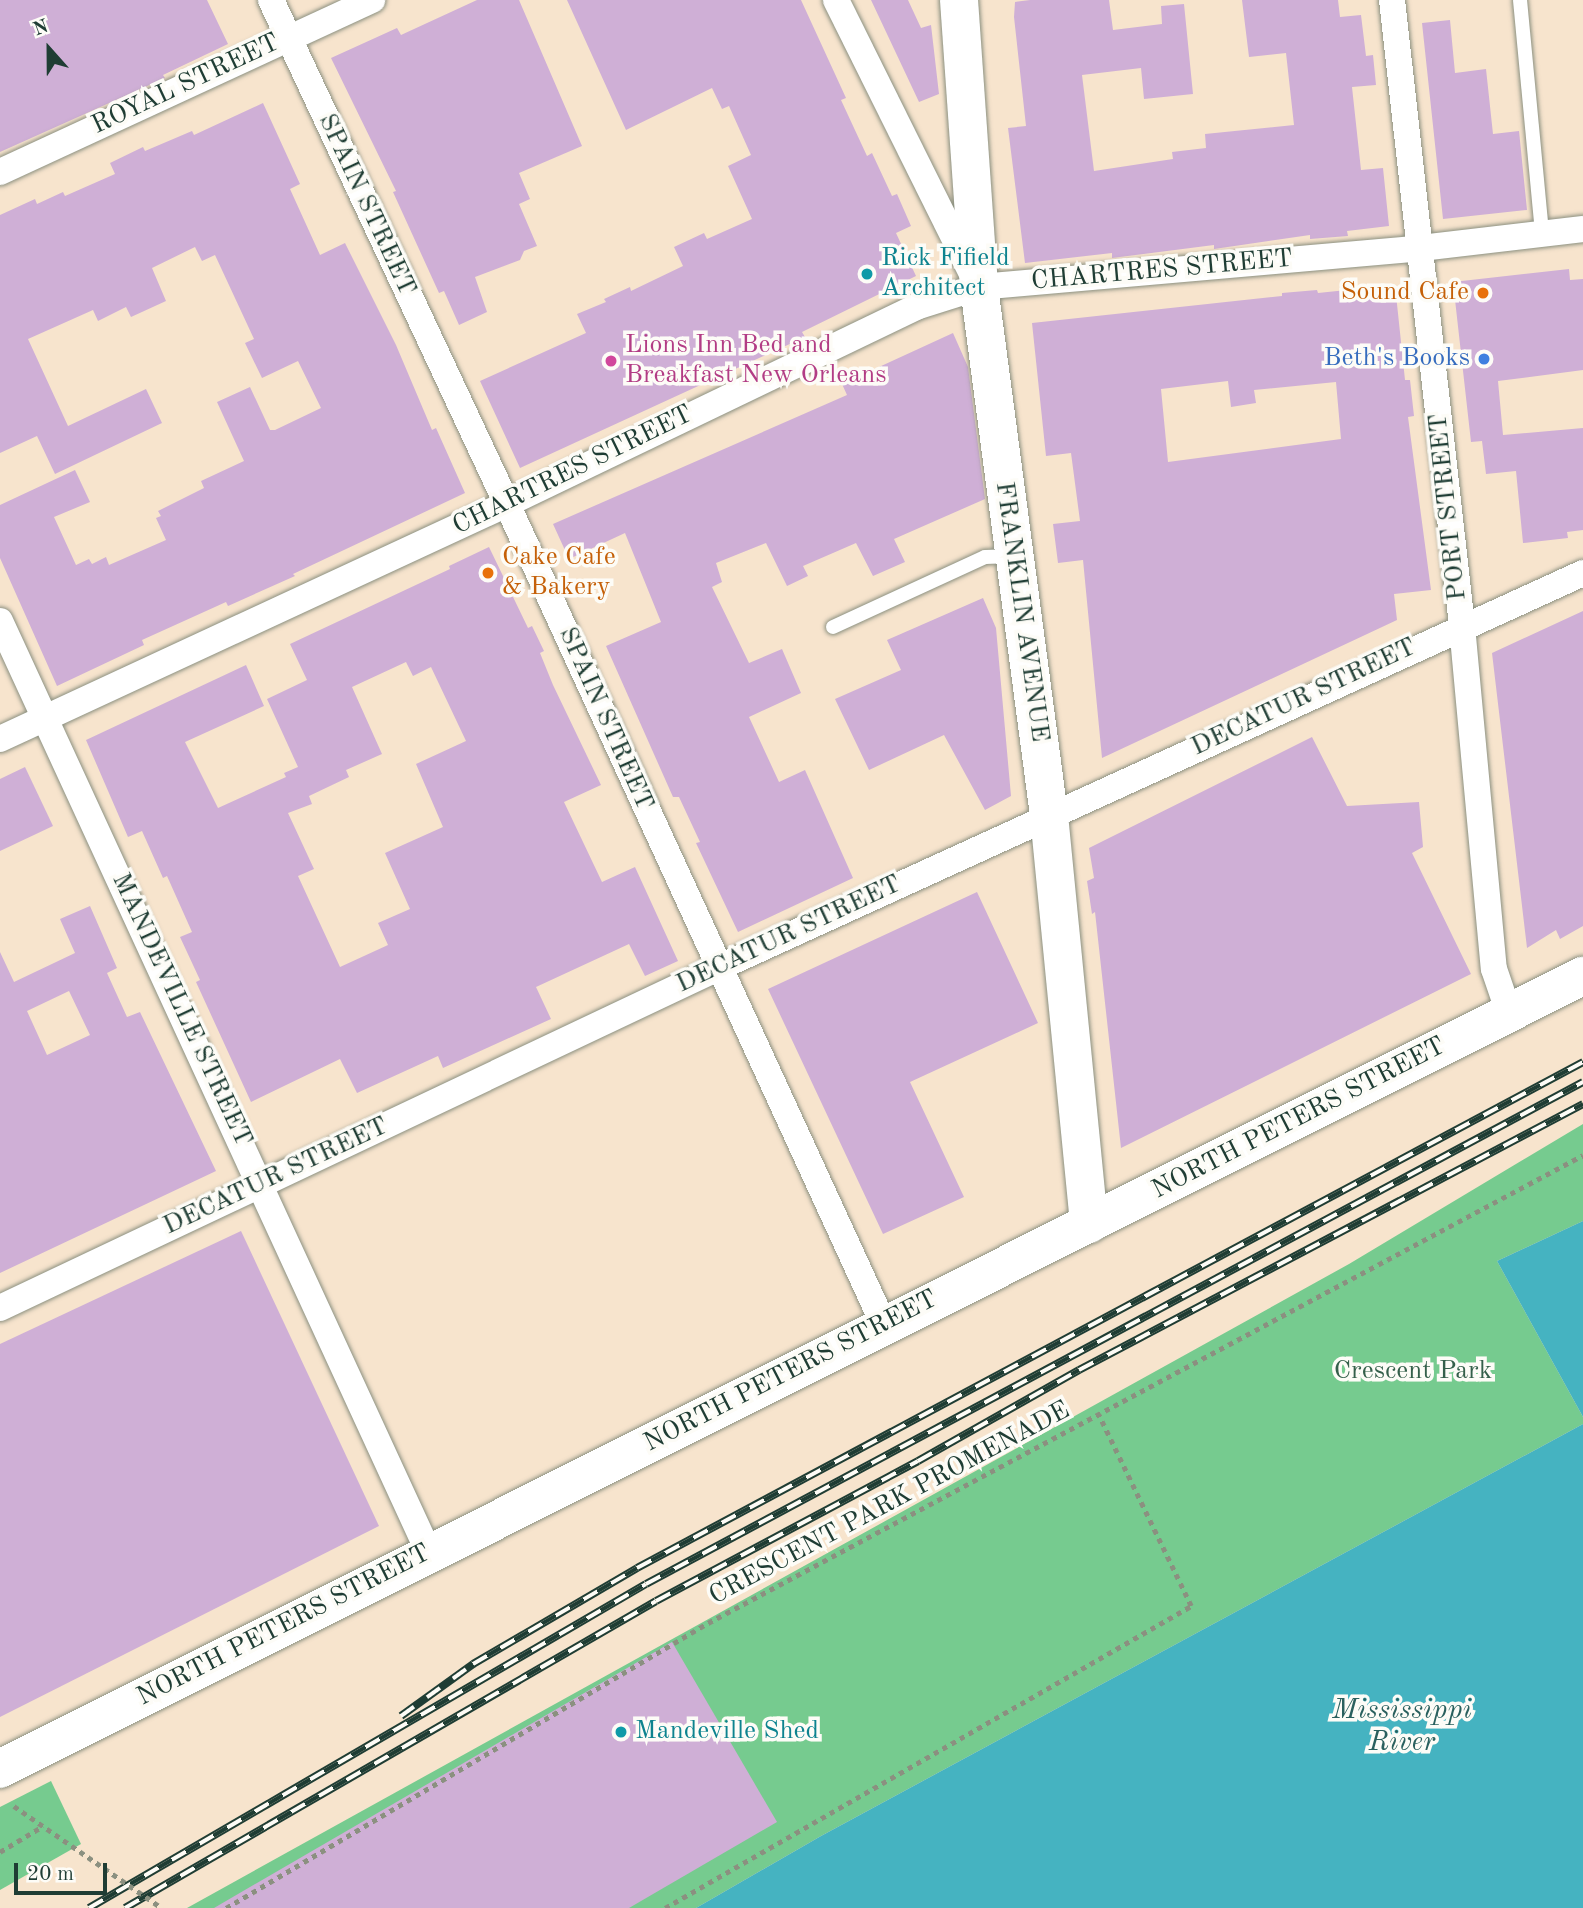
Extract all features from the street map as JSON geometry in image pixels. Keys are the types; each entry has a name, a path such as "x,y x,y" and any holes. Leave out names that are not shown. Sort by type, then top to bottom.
{"street":[{"name":"SPAIN STREET","path":"271,0 507,504 884,1325"},
{"name":"ROYAL STREET","path":"0,172 372,0"},
{"path":"836,0 979,287"},
{"name":"FRANKLIN AVENUE","path":"959,0 979,287 1049,815 1089,1224"},
{"name":"PORT STREET","path":"1392,0 1462,626 1494,969 1509,1013"},
{"name":"CHARTRES STREET","path":"0,739 507,504 916,307 979,287 1421,248 1583,229"},
{"name":"DECATUR STREET","path":"0,1308 718,968 1583,573"},
{"name":"MANDEVILLE STREET","path":"0,621 429,1553"},
{"name":"NORTH PETERS STREET","path":"0,1769 1583,976"}],"lane":[{"path":"1520,0 1542,234"},
{"path":"833,627 985,557 1014,556"}],"path":[{"name":"CRESCENT PARK PROMENADE","path":"226,1908 708,1623 1583,1155"},
{"path":"665,1908 1191,1605 1098,1414"},
{"path":"14,1806 162,1908"},
{"path":"0,1852 43,1826"}],"green space":[{"name":"Crescent Park","path":"1583,1124 1583,1221 1497,1261 1583,1417 1583,1424 821,1836 696,1908 187,1908 1349,1264"},
{"path":"51,1781 81,1844 0,1890 0,1807"}],"water":[{"path":"1583,1221 1583,1417 1497,1261"},
{"name":"Mississippi River","path":"1583,1424 1583,1908 696,1908 821,1836"}],"building":[{"path":"0,0 207,0 228,44 163,75 165,78 0,152"},
{"path":"477,0 519,0 582,146 519,173 530,199 519,204 537,246 524,251 520,260 475,277 487,312 459,325 444,291 439,293 393,192 396,191 331,58 397,28 401,35"},
{"path":"567,0 801,0 846,98 841,100 867,156 872,153 892,196 897,194 911,226 896,233 916,276 802,332 805,337 520,468 480,381 586,333 577,314 606,302 604,299 630,287 631,291 683,266 674,247 704,233 707,239 752,219 728,166 751,155 729,106 722,109 712,88 626,130"},
{"path":"871,0 908,0 921,28 931,25 939,94 919,102"},
{"path":"1109,0 1113,30 1162,24 1161,6 1184,4 1193,94 1144,99 1141,68 1082,75 1094,171 1173,159 1172,152 1206,148 1205,134 1294,125 1286,53 1249,57 1242,0 1338,0 1340,17 1361,15 1366,56 1373,55 1376,85 1352,87 1361,170 1383,168 1389,226 1347,231 1348,236 1310,239 1310,235 1214,249 1214,245 1112,258 1112,253 1025,263 1008,128 1026,126 1014,17 1015,2"},
{"path":"1450,20 1455,73 1486,69 1493,134 1519,131 1527,210 1443,219 1422,23"},
{"path":"263,103 300,184 290,189 320,255 345,243 396,345 432,430 436,428 465,493 293,574 295,576 228,606 226,602 142,640 144,645 57,686 0,558 0,505 75,470 90,502 54,517 76,565 89,559 92,564 106,557 109,565 166,540 156,518 161,516 158,511 204,488 201,481 244,461 217,402 250,387 270,430 321,408 298,361 262,378 245,343 254,339 215,255 202,261 195,247 152,268 166,301 131,317 126,307 98,321 93,310 28,339 68,426 146,389 162,423 55,474 37,436 0,453 0,215 35,199 37,204 63,192 65,196 115,174 110,163 143,147 145,151 192,131 194,135"},
{"path":"1569,269 1570,280 1583,279 1583,370 1498,381 1503,435 1583,428 1583,530 1567,532 1568,538 1523,543 1516,471 1486,474 1482,441 1471,442 1453,282"},
{"path":"1395,285 1405,380 1410,380 1414,416 1408,417 1431,590 1394,594 1397,620 1102,758 1083,560 1058,563 1053,524 1080,521 1071,453 1046,456 1032,323 1282,296 1282,293 1317,290 1318,293","holes":["1228,381 1231,407 1256,403 1254,390 1336,382 1341,439 1168,462 1161,389"]},
{"path":"953,333 968,367 985,499 894,539 905,562 873,576 856,543 803,566 808,576 787,586 766,543 716,563 722,582 712,587 749,663 782,649 801,693 749,717 779,782 805,770 853,878 738,932 696,843 700,842 679,797 673,797 606,646 661,622 625,533 569,559 553,524 847,395 842,384"},
{"path":"489,547 528,628 532,626 544,651 540,653 553,685 601,785 564,802 602,882 635,867 678,961 645,976 629,944 536,987 551,1019 443,1068 438,1056 357,1093 340,1059 251,1102 196,982 200,980 180,937 192,932 167,876 163,878 142,831 128,837 86,740 246,665 264,706 185,742 218,808 286,777 284,773 298,767 267,699 307,680 290,644 450,569 449,566","holes":["406,662 413,676 431,667 466,741 416,764 443,827 385,853 410,909 378,923 388,945 340,967 298,876 314,869 288,813 312,804 309,796 349,777 346,770 382,754 352,687"]},
{"path":"983,598 996,628 1011,796 985,810 944,735 869,770 835,699 901,670 887,640"},
{"path":"1583,611 1583,926 1560,939 1556,930 1527,948 1492,653"},
{"path":"1312,737 1347,806 1419,802 1423,847 1412,853 1471,974 1121,1148 1095,912 1092,914 1087,881 1094,878 1089,848"},
{"path":"25,767 53,826 0,851 0,779"},
{"path":"977,892 1038,1023 910,1082 964,1197 883,1234 768,989"},
{"path":"90,906 117,968 107,973 127,1017 140,1012 216,1171 0,1273 0,952 14,982 75,953 60,919","holes":["69,991 90,1035 47,1055 27,1011"]},
{"path":"241,1231 379,1526 0,1717 0,1344"},
{"name":"Mandeville Shed","path":"672,1642 777,1822 629,1908 214,1908"}],"railway":[{"path":"401,1716 473,1664 637,1568 1583,1062"},
{"path":"89,1908 646,1584 1583,1082"},
{"path":"125,1908 656,1601 918,1461 1079,1370 1583,1104"}],"place":[{"name":"Rick Fifield Architect","path":"867,274"},
{"name":"Sound Cafe","path":"1483,293"},
{"name":"Beth's Books","path":"1484,359"},
{"name":"Lions Inn Bed and Breakfast New Orleans","path":"611,361"},
{"name":"Cake Cafe & Bakery","path":"488,573"},
{"name":"Mandeville Shed","path":"621,1732"}]}
